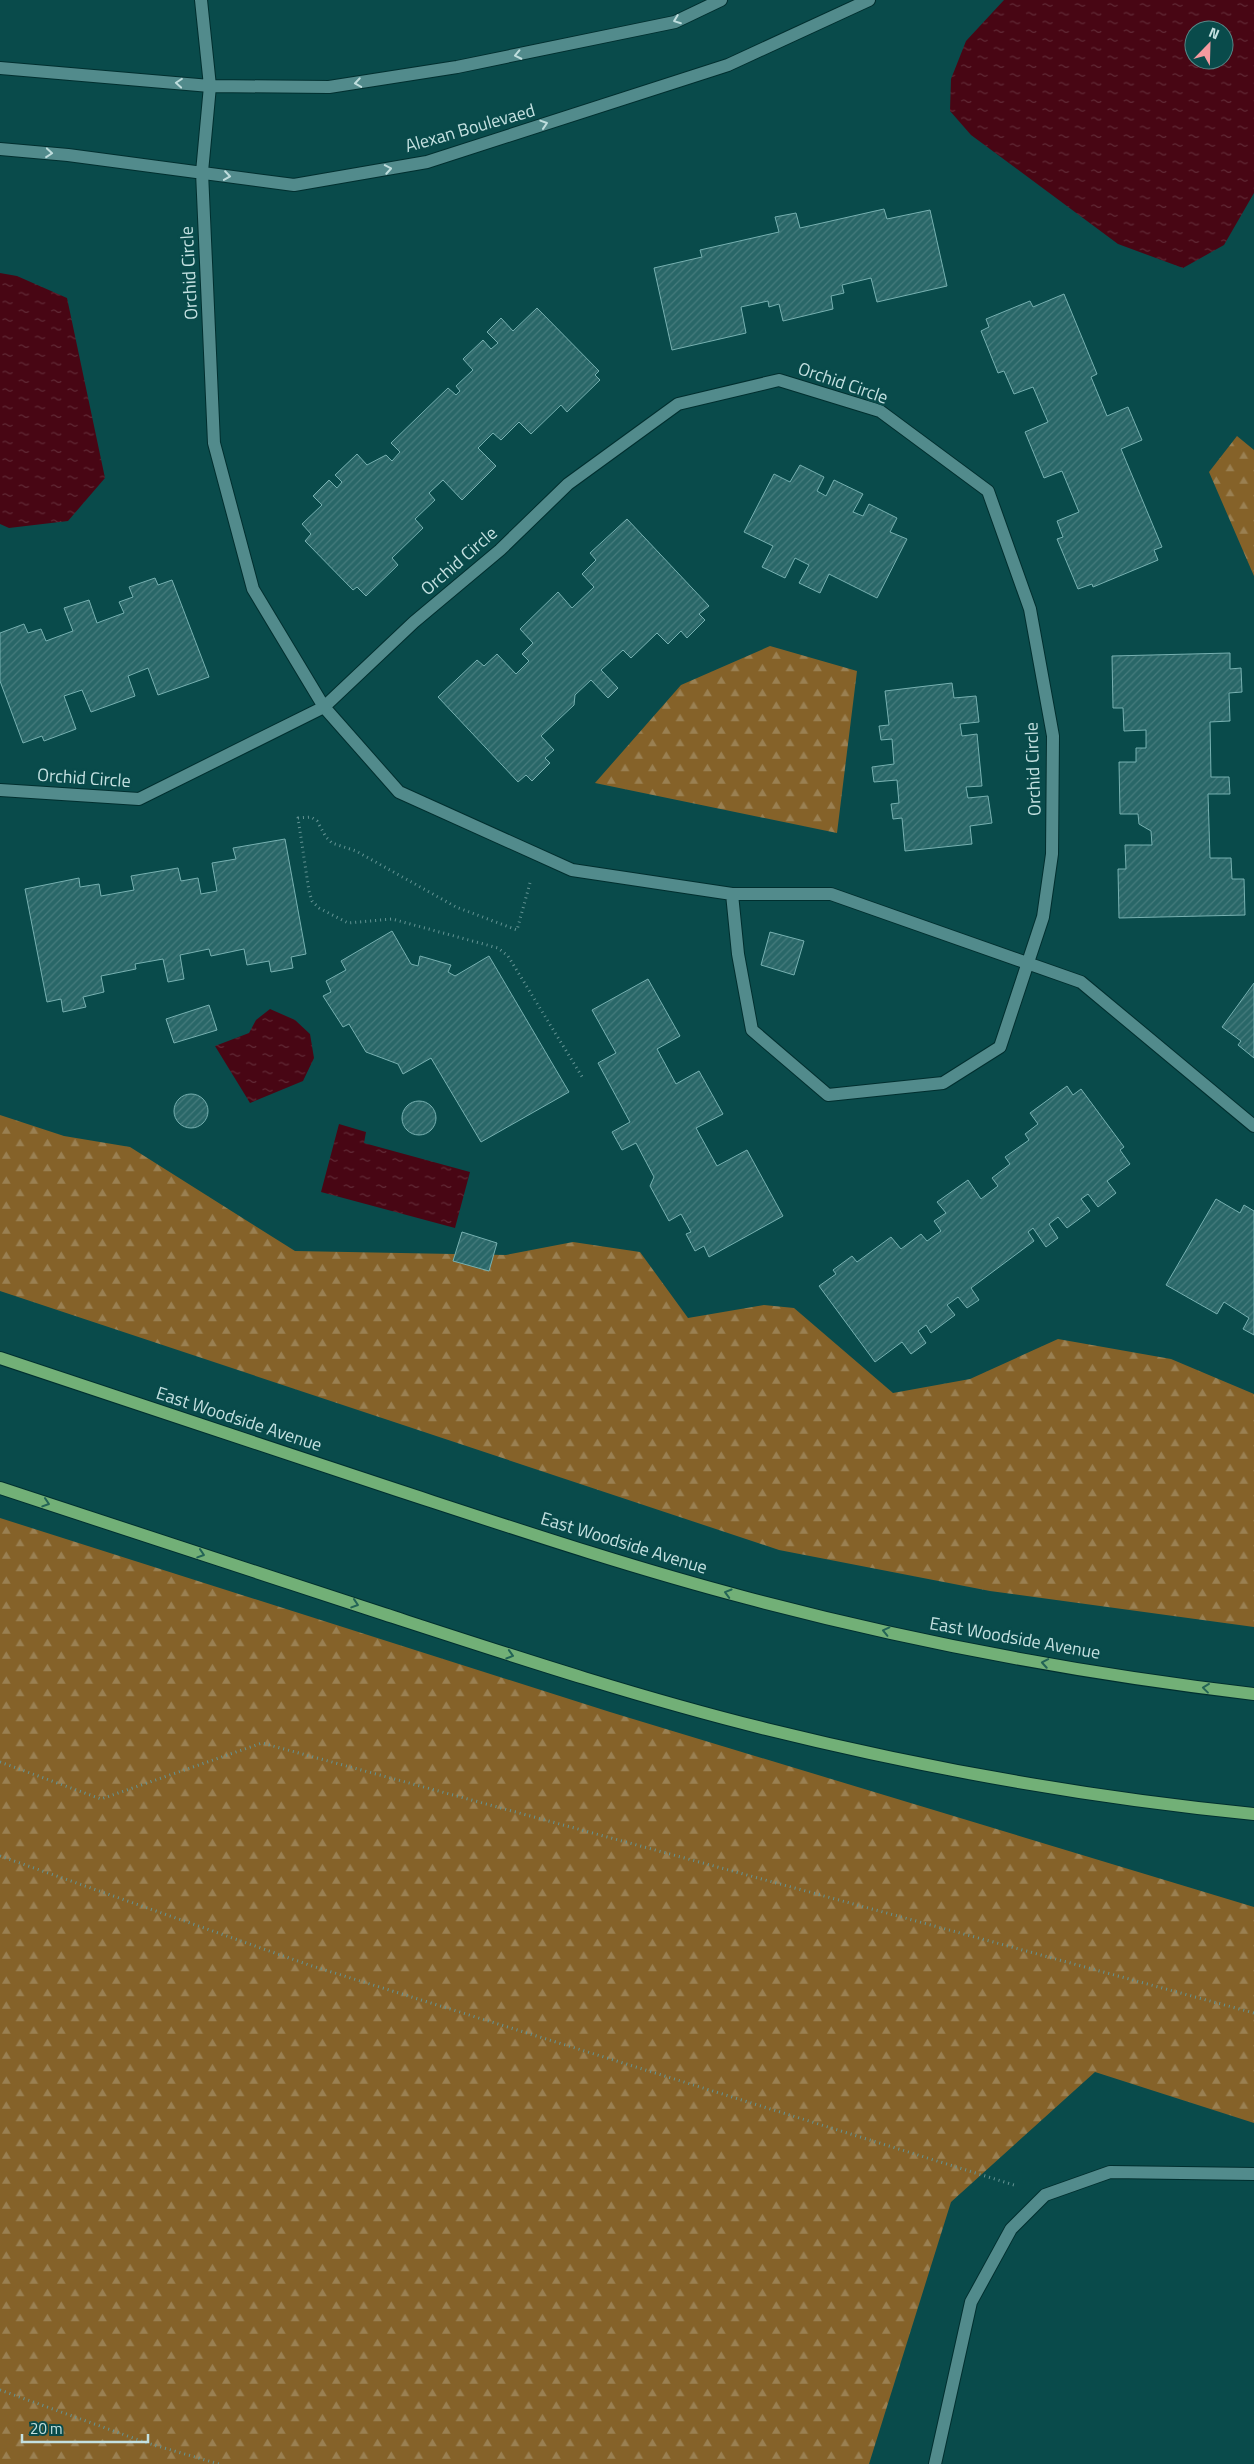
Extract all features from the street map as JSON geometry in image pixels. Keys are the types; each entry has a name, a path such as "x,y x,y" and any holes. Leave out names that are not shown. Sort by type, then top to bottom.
{"main road":[{"name":"East Woodside Avenue","path":"0,1358 464,1512 746,1598 894,1634 1044,1664 1254,1694"},
{"path":"0,1488 620,1689 766,1729 915,1762 1068,1789 1254,1814"}],"street":[{"name":"Orchid Circle","path":"201,0 210,86 202,172 214,442 253,589 324,707 399,792 572,870 732,894 831,894 1081,982 1254,1126"},
{"path":"0,68 210,86 329,88 458,67 675,22 721,0"},
{"name":"Alexan Boulevaed","path":"0,149 202,172 294,185 427,162 728,65 869,0"},
{"name":"Orchid Circle","path":"0,790 139,799 324,707 414,622 500,550 568,484 678,404 779,380 880,411 988,491 1030,609 1053,736 1052,854 1043,917 1000,1047 943,1083 828,1095 752,1030 738,954 732,894"},
{"path":"935,2464 971,2302 1011,2229 1046,2195 1110,2172 1254,2174"}],"path":[{"path":"538,856 517,930 456,907 356,851 332,843 326,837 318,821 311,817 298,818 309,891 312,901 319,908 348,923 392,919 498,948 508,956 584,1080"},
{"path":"0,1762 101,1799 262,1743 1254,2013"},
{"path":"0,1856 309,1965 1046,2195"},
{"path":"0,2390 147,2443 219,2464"}],"green space":[{"path":"1237,436 1254,450 1254,576 1209,472"},
{"path":"770,646 857,671 837,833 595,783 681,685"},
{"path":"0,1115 64,1136 130,1147 295,1251 506,1255 573,1242 640,1252 688,1318 764,1305 794,1308 893,1393 970,1379 1058,1339 1171,1359 1254,1394 1254,1627 990,1591 779,1550 0,1291"},
{"path":"0,1518 610,1712 1254,1907 1254,2123 1095,2072 951,2202 869,2464 0,2464"}],"water":[{"path":"1004,0 1254,0 1254,193 1224,245 1183,268 1118,244 971,135 950,111 951,79 966,41"},
{"path":"0,273 17,276 67,298 105,478 68,521 9,528 0,524"},
{"path":"270,1009 295,1020 310,1034 314,1058 303,1081 250,1103 215,1046 249,1033 256,1020"},
{"path":"339,1124 366,1132 364,1143 470,1172 455,1228 321,1192"}],"building":[{"path":"884,209 887,219 930,210 947,286 877,302 871,278 842,285 844,293 831,296 833,309 783,321 779,304 769,307 768,301 741,307 746,333 672,350 654,268 702,257 700,250 779,232 775,217 796,213 800,228"},
{"path":"1064,294 1097,374 1091,377 1107,416 1128,407 1142,440 1121,449 1162,547 1154,550 1158,560 1093,587 1092,584 1078,589 1057,539 1063,537 1057,521 1079,512 1062,471 1044,478 1025,432 1048,422 1033,387 1014,394 1004,371 998,373 981,331 989,327 986,319 1030,301 1033,307"},
{"path":"537,308 599,371 595,375 600,380 567,412 561,405 531,434 519,422 501,440 493,433 478,448 496,466 462,500 443,480 429,493 435,500 415,519 423,528 392,558 398,565 366,596 357,587 353,590 305,541 311,534 302,524 322,505 313,496 329,480 337,488 342,482 335,475 357,454 367,465 386,455 392,461 400,452 391,443 448,388 456,395 460,391 456,386 473,370 463,359 483,340 491,349 498,343 487,332 501,318 513,331"},
{"path":"800,465 824,477 817,491 826,496 834,480 863,494 853,512 863,516 869,504 897,518 890,532 907,539 877,598 829,574 820,593 799,583 809,565 795,558 785,578 762,567 773,546 744,532 774,474 790,482"},
{"path":"627,519 709,606 699,614 705,620 687,638 681,631 668,644 657,633 631,658 623,650 601,670 618,688 608,698 591,680 575,695 574,705 541,736 554,750 545,758 550,763 532,781 526,775 518,782 438,697 477,660 484,666 497,654 516,674 529,661 522,654 533,643 520,629 558,592 572,608 594,587 582,574 596,560 590,553"},
{"path":"155,578 158,585 172,580 209,677 158,695 148,668 128,676 135,696 91,712 82,690 64,696 76,729 44,741 42,736 23,743 0,681 0,633 24,624 28,633 41,629 46,641 73,631 64,608 89,600 97,623 124,613 119,602 133,597 129,587"},
{"path":"1230,653 1230,669 1241,668 1242,692 1229,693 1230,721 1210,722 1211,777 1229,777 1230,794 1208,794 1210,858 1231,858 1232,879 1244,879 1245,915 1119,918 1118,869 1126,869 1125,845 1152,845 1151,831 1139,824 1138,814 1120,814 1119,762 1136,762 1136,748 1146,748 1146,730 1124,731 1123,708 1113,708 1112,656"},
{"path":"952,683 954,698 976,696 979,722 960,724 962,736 977,734 982,786 966,787 968,798 988,796 992,823 970,826 972,844 905,851 902,818 893,819 891,804 899,803 897,780 874,782 872,767 894,764 892,739 881,740 879,726 889,725 885,691"},
{"path":"285,839 306,954 291,957 293,968 271,972 269,961 247,965 244,949 211,956 209,949 180,955 184,979 168,982 163,959 135,964 136,969 101,976 104,992 83,997 86,1007 63,1012 61,999 47,1002 25,889 79,878 80,887 99,884 101,896 134,890 131,876 178,868 181,881 198,878 201,894 217,891 212,863 236,859 233,848"},
{"path":"392,931 411,964 418,966 420,956 451,965 448,972 455,976 489,956 569,1092 481,1142 431,1058 403,1074 398,1064 366,1052 349,1024 343,1027 323,996 331,992 326,981 346,970 341,961"},
{"path":"770,932 804,941 794,975 761,965"},
{"path":"648,979 680,1036 657,1049 676,1084 699,1071 723,1114 696,1128 717,1166 747,1150 783,1216 709,1257 704,1246 695,1251 686,1234 691,1232 681,1214 669,1221 650,1186 654,1177 636,1143 622,1150 612,1132 630,1122 598,1063 616,1053 592,1010"},
{"path":"1254,983 1254,1058 1238,1045 1241,1041 1222,1027"},
{"path":"209,1005 217,1030 174,1043 166,1019"},
{"path":"1067,1086 1073,1095 1081,1089 1124,1147 1120,1150 1130,1164 1107,1181 1116,1193 1098,1207 1088,1194 1081,1199 1090,1211 1067,1228 1058,1217 1049,1224 1058,1238 1046,1247 1033,1228 1028,1232 1034,1241 971,1288 979,1300 967,1308 958,1297 947,1305 955,1315 931,1333 926,1325 918,1331 926,1343 911,1354 902,1342 875,1362 819,1286 836,1274 833,1270 852,1256 857,1262 891,1237 901,1249 921,1234 927,1241 941,1231 934,1221 946,1213 937,1202 968,1180 981,1199 998,1186 992,1178 1010,1164 1005,1157 1029,1140 1025,1134 1038,1124 1030,1113"},
{"path":"191,1094 198,1095 203,1099 207,1104 207,1118 203,1123 198,1127 191,1128 184,1127 179,1123 175,1118 174,1111 175,1104 179,1099 184,1095"},
{"path":"419,1101 431,1106 436,1118 431,1130 419,1135 407,1130 402,1118 407,1106"},
{"path":"1216,1199 1240,1213 1244,1205 1254,1211 1254,1335 1243,1329 1249,1318 1224,1302 1217,1314 1166,1285"},
{"path":"462,1232 497,1243 489,1271 453,1261"}]}
